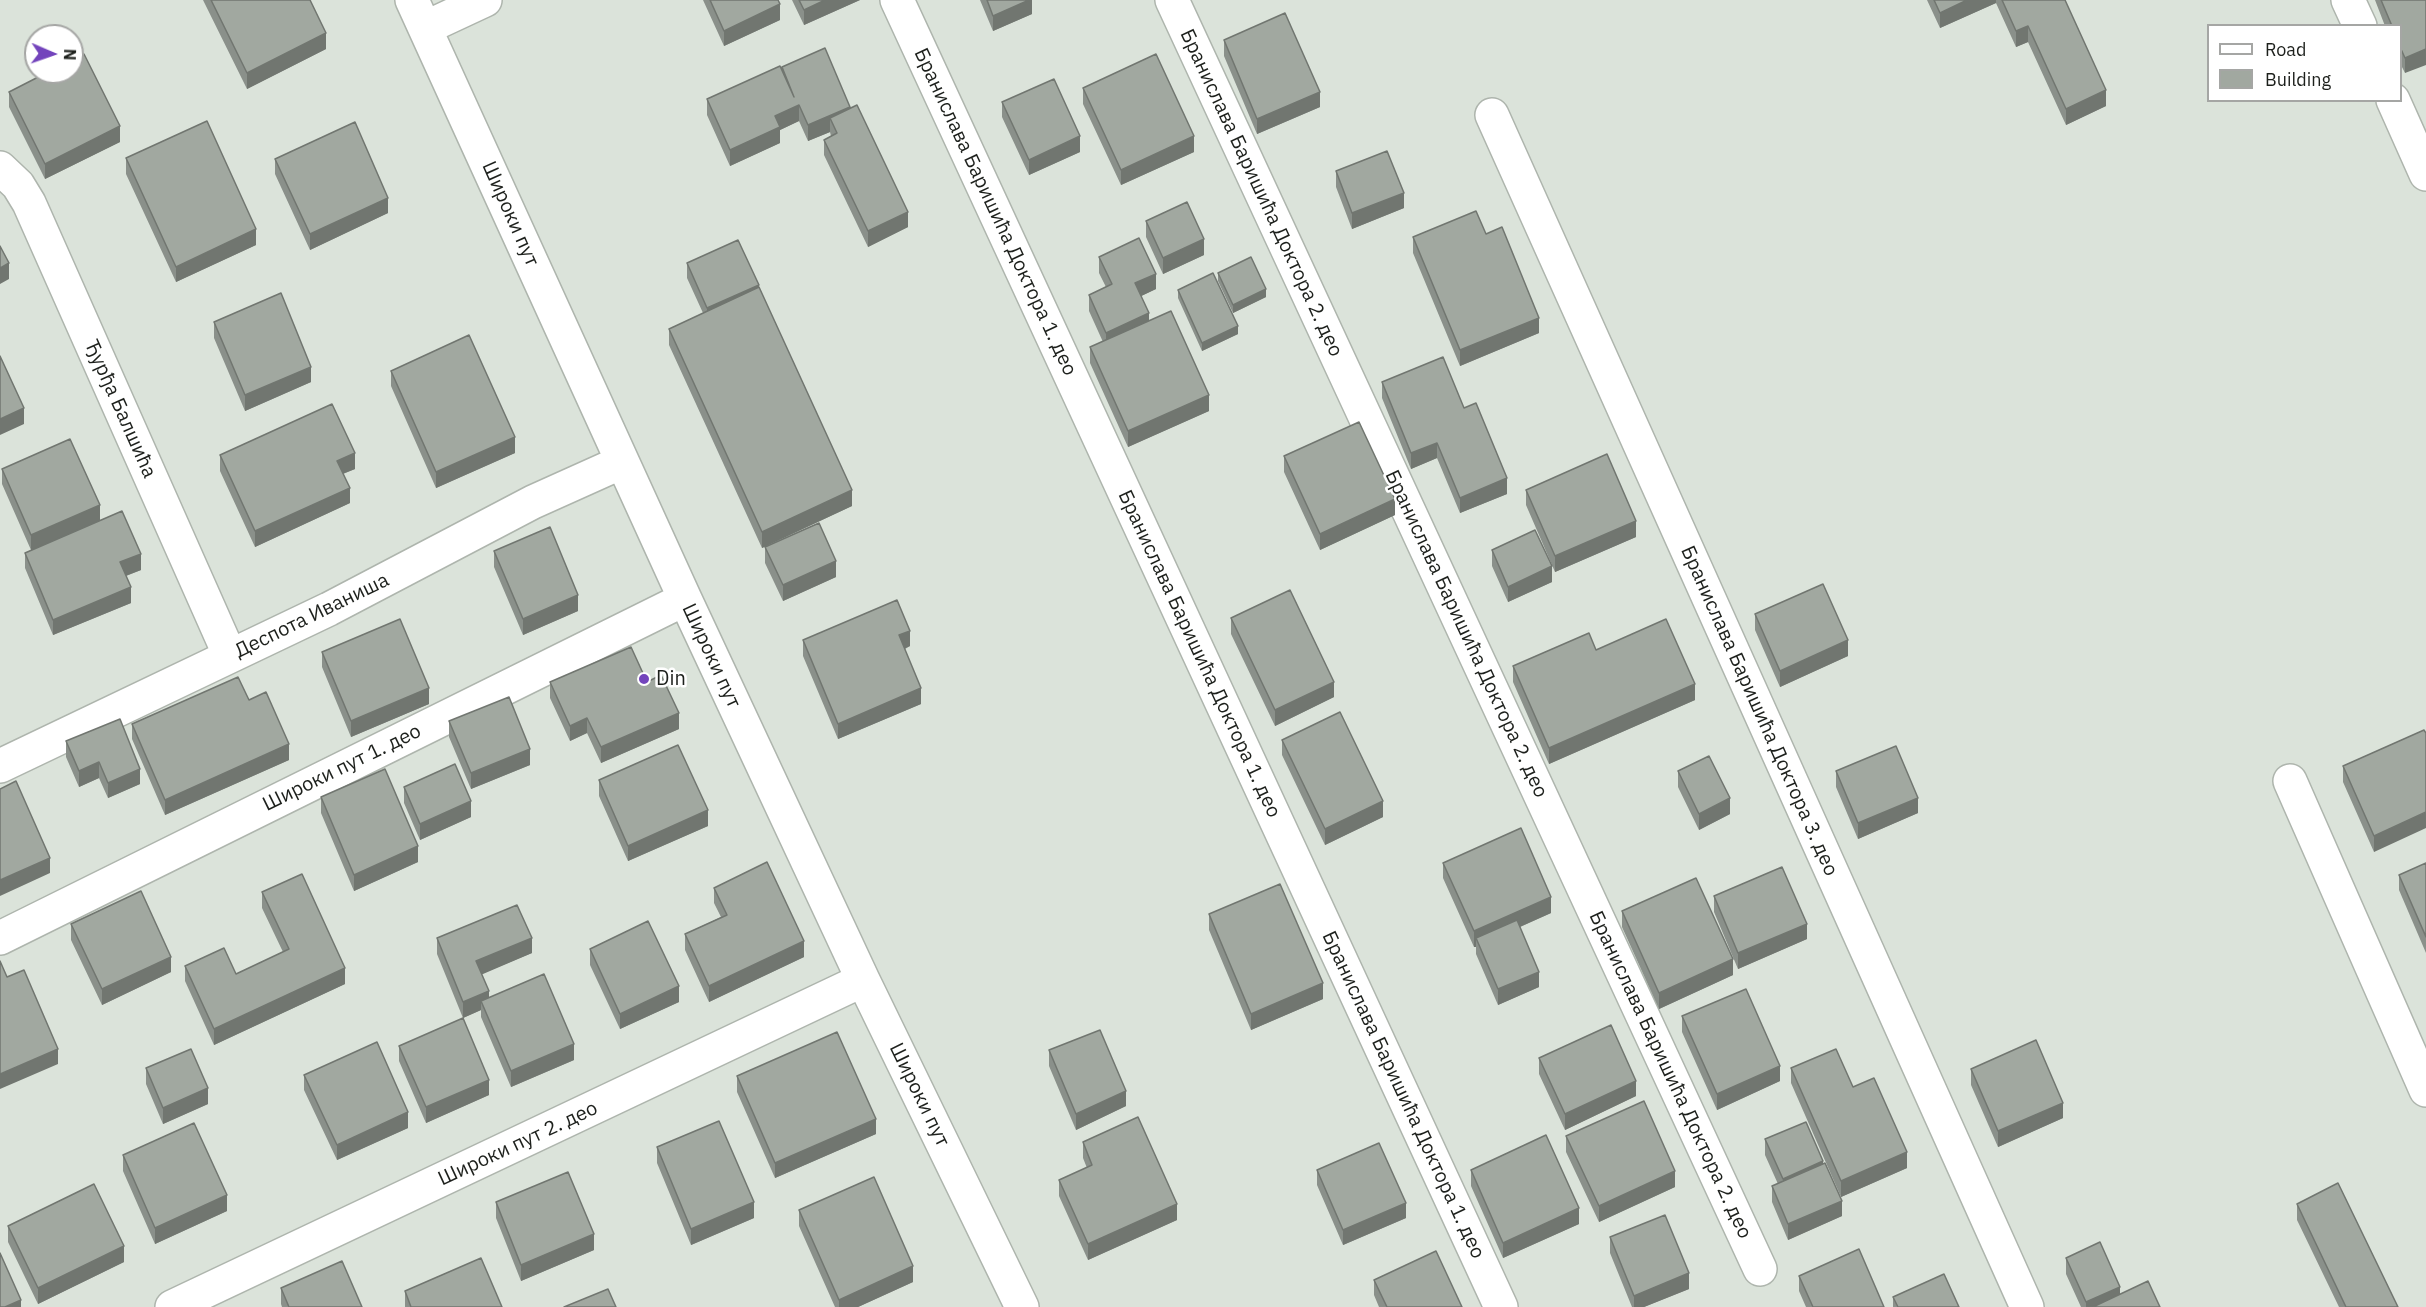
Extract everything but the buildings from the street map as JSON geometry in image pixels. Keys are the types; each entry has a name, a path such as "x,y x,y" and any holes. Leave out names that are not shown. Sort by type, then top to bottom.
{"street":[{"path":"418,14 485,0"},
{"name":"Бранислава Баришића Доктора 1. део","path":"897,0 1501,1307"},
{"name":"Бранислава Баришића Доктора 2. део","path":"1172,0 1760,1269"},
{"path":"2348,0 2359,24"},
{"name":"Широки пут","path":"418,14 685,599 863,980 1022,1307"},
{"path":"2394,102 2426,174"},
{"name":"Бранислава Баришића Доктора 3. део","path":"1492,115 2027,1307"},
{"name":"Ђурђа Балшића","path":"0,168 18,185 29,203 230,656"},
{"name":"Деспота Иваниша","path":"0,766 339,604 533,502 622,462"},
{"name":"Широки пут 1. део","path":"0,938 685,599"},
{"path":"2290,781 2426,1090"},
{"name":"Широки пут 2. део","path":"172,1307 863,980"}],"place":[{"name":"Din","path":"644,679"}]}
